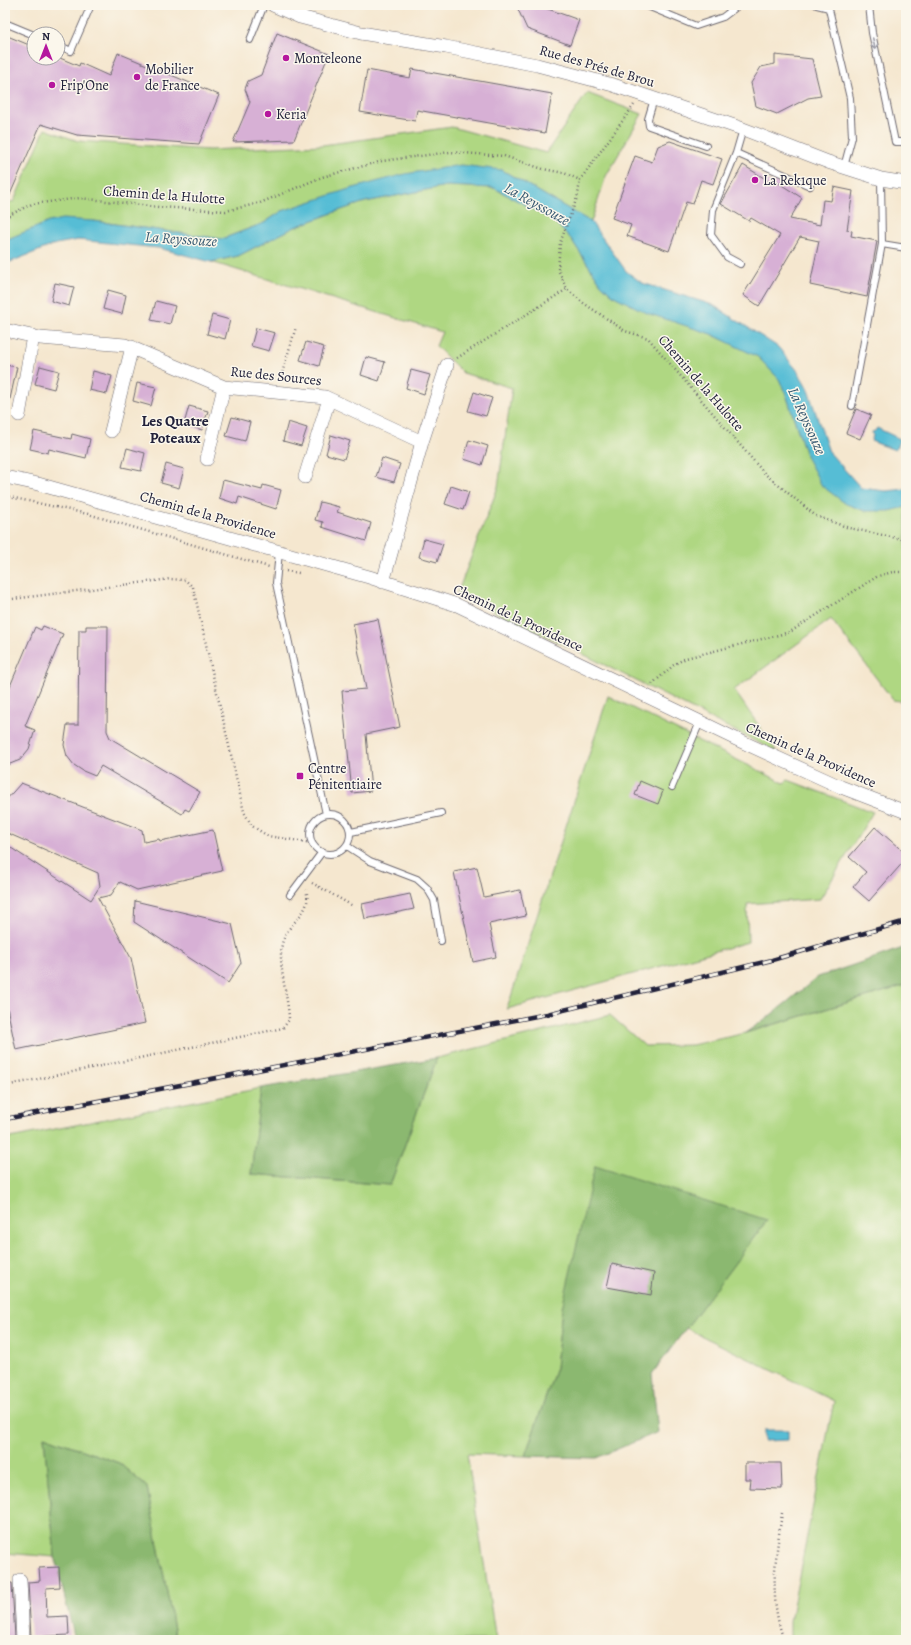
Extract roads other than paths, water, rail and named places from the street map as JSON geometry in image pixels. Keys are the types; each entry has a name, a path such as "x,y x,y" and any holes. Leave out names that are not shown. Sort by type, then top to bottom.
{"street":[{"name":"Rue des Prés de Brou","path":"272,5 300,17 361,34 446,47 537,65 613,85 743,129 844,167 881,179 906,183"},
{"name":"Rue des Sources","path":"5,330 33,336 125,345 224,387 324,397 422,442"},
{"path":"19,415 33,336"},
{"path":"111,431 132,347"},
{"path":"383,582 422,442 447,365"},
{"path":"207,459 224,387"},
{"path":"305,477 329,399"},
{"name":"Chemin de la Providence","path":"5,477 38,484 279,552 457,605 700,722 841,787 906,812"},
{"path":"20,1580 23,1640"}],"lane":[{"path":"66,49 71,51 91,5"},
{"path":"250,40 264,5"},
{"path":"645,5 696,26 723,17 738,5"},
{"path":"817,5 829,7 850,98 852,137 844,167"},
{"path":"869,5 872,34 895,142 906,142"},
{"path":"5,23 26,32"},
{"path":"648,97 649,126 706,146"},
{"path":"740,264 727,256 711,235 713,210 736,153 743,129"},
{"path":"736,153 810,186"},
{"path":"852,406 882,244 881,179"},
{"path":"882,244 906,248"},
{"path":"279,552 276,583 326,814"},
{"path":"672,787 700,722"},
{"path":"350,832 440,813"},
{"path":"326,814 333,814 340,816 349,826 350,832 350,839 347,846 335,853 328,854 316,848 312,843 310,831 316,820 326,814"},
{"path":"347,846 370,861 417,879 427,888 434,900 440,942"},
{"path":"290,895 322,852"}],"water":[{"name":"La Reyssouze","path":"461,165 502,170 591,222 626,271 642,283 713,305 778,347 797,370 807,387 829,452 861,488 886,491 906,489 906,507 889,511 865,511 846,504 822,486 807,458 787,397 779,379 758,357 711,334 647,313 614,296 601,284 571,239 553,220 494,188 446,186 365,202 295,227 238,256 211,262 159,248 78,240 56,244 5,264 5,240 49,222 62,219 94,221 222,239 264,223 282,211 346,190 405,174"},
{"path":"877,428 900,439 895,450 871,441 873,436 872,432"},
{"path":"764,1430 788,1430 788,1440 764,1441"}],"railway":[{"path":"5,1119 547,1014 772,960 906,921"}],"place":[{"name":"Monteleone","path":"286,58"},
{"name":"Mobilier de France","path":"137,77"},
{"name":"Frip'One","path":"52,85"},
{"name":"Keria","path":"268,114"},
{"name":"La Rek1que","path":"755,180"},
{"name":"Centre Pénitentiaire","path":"300,776"}],"district":[{"name":"Les Quatre Poteaux","path":"175,430"}]}
